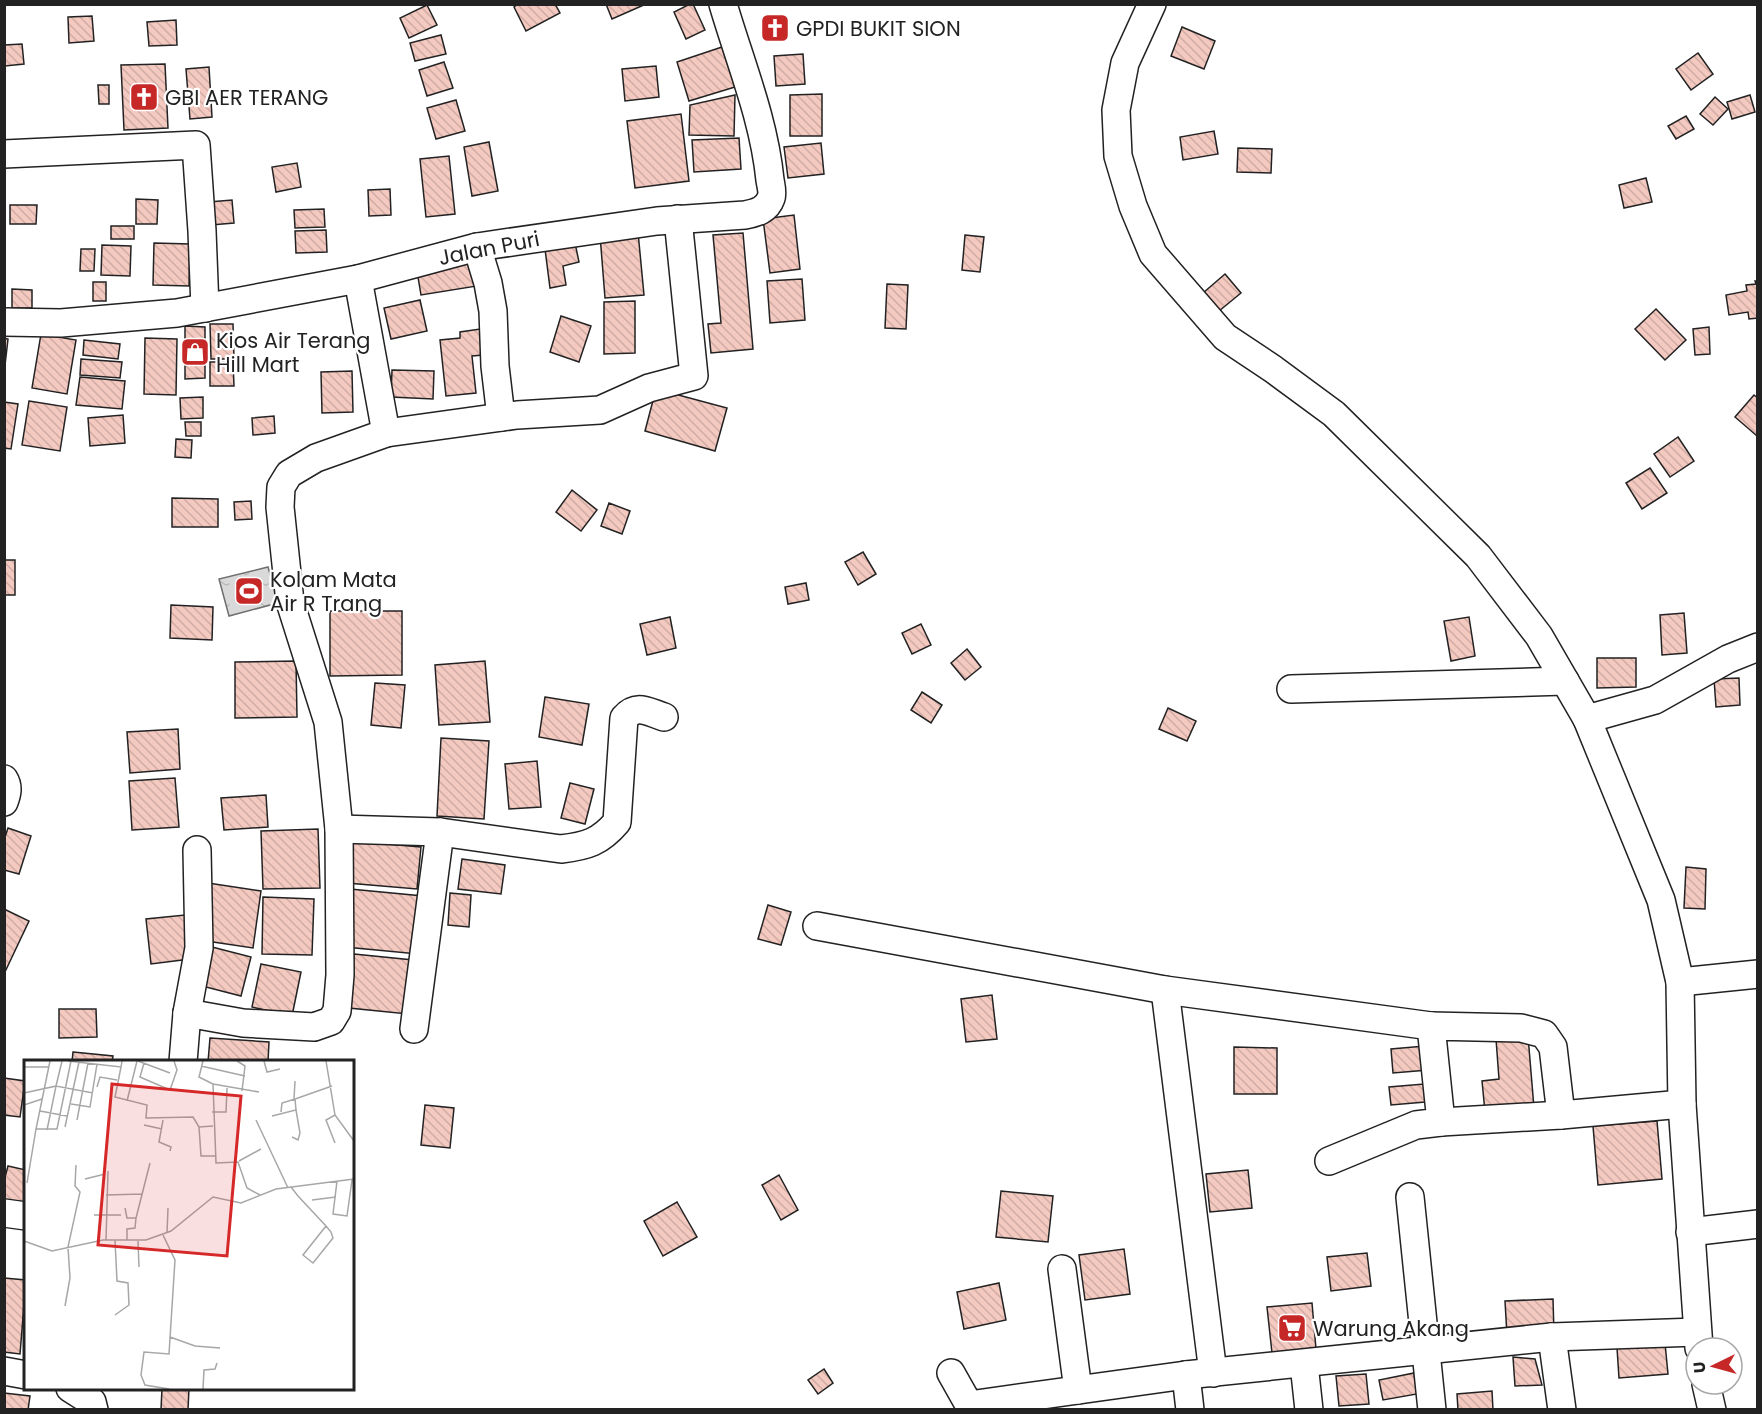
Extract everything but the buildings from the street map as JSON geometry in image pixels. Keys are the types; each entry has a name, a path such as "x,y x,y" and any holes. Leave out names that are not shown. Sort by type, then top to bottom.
{"street":[{"name":"Jalan Puri","path":"4,322 60,323 177,313 358,279 477,247 678,219 759,212 772,197 769,167 757,110 723,4"},
{"path":"1152,4 1125,63 1116,110 1118,156 1133,206 1153,254 1225,337 1281,374 1334,414 1478,556 1539,636 1587,719 1661,900 1680,982 1682,1104 1698,1336"},
{"path":"4,154 196,145 205,308"},
{"path":"187,1013 243,1023 314,1027 331,1022 337,1011 340,975 339,829 328,722 290,602 280,507 281,486 289,474 316,458 386,433 501,417 600,410 649,388 694,376 678,219"},
{"path":"477,247 488,283 493,310 495,366 501,417"},
{"path":"358,279 386,433"},
{"path":"1587,719 1655,700 1708,670 1758,647"},
{"path":"1292,689 1565,681"},
{"path":"339,829 440,832 561,849 580,847 599,840 617,822 624,718 630,711 639,709 664,717"},
{"path":"4,779 7,784 4,802"},
{"path":"414,1029 440,832"},
{"path":"183,1060 187,1013 199,948 197,850"},
{"path":"817,926 1165,990 1431,1026 1521,1028 1544,1034 1554,1047 1561,1115"},
{"path":"1680,982 1758,974"},
{"path":"1165,990 1213,1373"},
{"path":"1431,1026 1441,1122"},
{"path":"1329,1161 1416,1125 1682,1104"},
{"path":"1410,1197 1432,1410"},
{"path":"4,1213 24,1216"},
{"path":"1690,1232 1758,1224"},
{"path":"1062,1269 1078,1390"},
{"path":"1552,1337 1562,1410"},
{"path":"951,1373 969,1405 978,1407 1186,1375 1552,1337 1684,1340"},
{"path":"1304,1364 1309,1410"},
{"path":"4,1371 24,1375"},
{"path":"1186,1375 1190,1410"},
{"path":"72,1390 92,1402 94,1410"}],"water":[{"name":"Kolam Mata Air R Trang","path":"268,567 278,603 229,616 219,579"}],"place":[{"name":"GPDI BUKIT SION","path":"775,28"},
{"name":"GBI AER TERANG","path":"144,97"},
{"name":"Kios Air Terang Hill Mart","path":"195,352"},
{"name":"Kolam Mata Air R Trang","path":"249,591"},
{"name":"Warung Akang","path":"1292,1328"}]}
